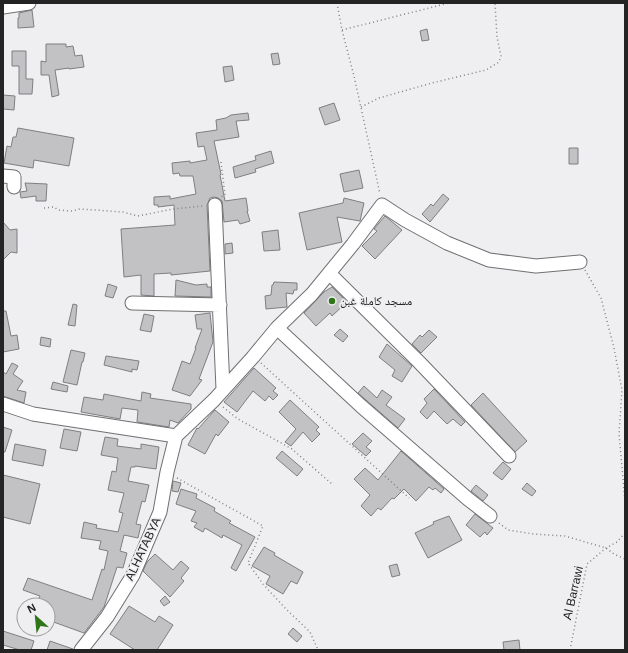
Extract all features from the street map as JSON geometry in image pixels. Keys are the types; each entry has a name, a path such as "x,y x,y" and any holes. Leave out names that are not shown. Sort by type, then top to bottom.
{"street":[{"path":"3,7 29,3"},
{"path":"3,176 14,178 14,187"},
{"path":"216,205 223,389"},
{"path":"3,404 33,414 176,436 214,400 277,328 312,294 382,205 405,220 447,243 489,260 536,266 580,262"},
{"path":"329,273 419,362 509,456"},
{"path":"132,303 220,305"},
{"path":"277,328 373,416 468,499 490,516"},
{"name":"ALHATABYA","path":"81,650 107,617 133,575 160,512 167,472 176,436"}],"path":[{"path":"337,3 382,205"},
{"path":"342,30 450,3"},
{"path":"361,108 379,98 486,70 499,62 501,56 497,38 495,3"},
{"path":"44,208 54,207 58,210 72,211 80,209 123,212 138,216 173,209 216,205 216,199 225,195 221,162"},
{"path":"580,262 601,298 614,348 622,390 619,434 625,501"},
{"path":"254,356 327,425 409,498"},
{"path":"214,400 238,419 292,450 332,484"},
{"path":"167,472 263,526 248,564 263,584 310,632 318,650"},
{"path":"490,516 508,530 534,534 565,536 606,548 625,559"},
{"name":"Al Barrawi","path":"570,650 588,564 606,548 617,542 625,532"}],"building":[{"path":"32,10 34,27 18,28 19,13"},
{"path":"427,29 429,40 422,41 420,31"},
{"path":"46,44 66,44 66,47 73,46 75,56 82,55 84,67 55,70 59,95 52,97 49,75 41,75 41,61 46,62"},
{"path":"12,51 26,51 26,79 33,79 32,94 19,94 19,66 12,66"},
{"path":"278,53 280,64 273,65 271,54"},
{"path":"232,66 234,80 225,82 223,67"},
{"path":"3,95 15,96 14,110 3,109"},
{"path":"334,103 340,120 325,125 319,108"},
{"path":"248,113 249,120 236,121 239,137 214,141 225,201 246,198 247,211 250,221 240,224 238,220 224,222 222,201 214,197 210,198 207,205 210,271 171,275 171,273 154,274 154,296 141,295 141,275 124,277 121,229 175,225 174,205 158,207 158,205 154,205 154,197 170,196 170,199 196,194 193,176 180,176 179,173 173,174 172,163 190,161 190,163 207,160 204,146 198,147 196,133 217,130 216,120 226,118 231,115"},
{"path":"18,128 74,138 69,166 34,160 33,168 4,163 7,146 11,147 13,137 16,137"},
{"path":"569,148 578,148 578,164 569,164"},
{"path":"271,151 274,163 255,169 256,172 235,178 233,167 256,160 255,156"},
{"path":"359,170 363,188 344,192 340,174"},
{"path":"25,183 47,184 46,201 36,201 36,196 21,198 20,192 27,191"},
{"path":"443,194 449,199 430,222 422,214 431,204 433,206"},
{"path":"344,198 364,203 360,221 337,217 342,242 307,250 299,213 343,203"},
{"path":"385,216 402,230 375,259 362,246 377,231 374,229"},
{"path":"3,222 10,230 17,229 17,253 11,252 3,260"},
{"path":"278,230 280,250 264,251 262,232"},
{"path":"232,243 233,253 225,254 225,244"},
{"path":"176,280 196,285 207,284 207,287 211,287 211,297 175,296"},
{"path":"274,282 297,283 297,290 294,290 293,294 286,293 287,307 266,309 265,296 271,295 272,285"},
{"path":"108,284 117,287 113,298 105,296"},
{"path":"332,287 347,302 332,316 330,313 316,326 304,313 324,292"},
{"path":"73,304 77,305 75,326 68,325"},
{"path":"3,311 6,311 11,336 17,335 19,349 3,352"},
{"path":"210,313 213,342 199,379 202,380 190,396 172,390 182,361 190,364 202,329 197,329 195,315"},
{"path":"144,314 154,316 151,332 140,330"},
{"path":"340,329 348,336 343,342 334,335"},
{"path":"429,330 437,337 421,353 412,344 420,335 422,337"},
{"path":"41,337 51,339 50,347 40,345"},
{"path":"387,344 412,366 402,382 392,376 395,370 379,357"},
{"path":"71,350 85,353 77,385 63,382"},
{"path":"106,356 139,361 137,370 132,369 132,372 104,365"},
{"path":"12,363 18,366 13,374 23,381 17,390 26,392 24,403 3,396 3,372 6,374"},
{"path":"254,368 276,388 273,391 278,395 273,400 269,396 265,401 253,391 237,412 224,402"},
{"path":"53,382 68,386 67,392 51,389"},
{"path":"364,386 377,398 382,390 392,397 386,405 405,419 398,428 358,393"},
{"path":"434,389 465,422 461,426 453,419 447,424 434,411 427,419 420,412 427,403 424,399"},
{"path":"142,392 151,394 150,398 191,404 191,409 178,423 170,420 169,427 137,422 138,410 122,408 120,419 81,412 84,397 103,400 104,394 141,401"},
{"path":"483,393 527,441 515,452 471,405"},
{"path":"290,400 319,427 316,430 320,434 312,442 303,432 291,446 285,442 296,429 279,412"},
{"path":"215,410 229,422 218,436 216,434 205,454 188,445 197,428 198,429"},
{"path":"3,427 12,430 5,452 3,452"},
{"path":"64,429 81,432 77,451 60,448"},
{"path":"363,433 372,441 366,447 371,451 366,456 352,444"},
{"path":"105,437 118,439 117,446 141,449 141,444 159,447 156,469 135,466 131,467 128,481 149,485 145,502 142,501 136,524 141,525 138,538 124,535 120,551 127,553 123,568 117,567 104,607 84,633 56,623 56,597 40,597 23,590 28,578 92,600 102,569 104,570 108,551 99,549 101,541 81,538 84,522 97,525 96,528 118,532 123,513 119,512 124,493 108,490 112,471 116,472 118,458 101,455"},
{"path":"15,444 46,450 43,466 12,460"},
{"path":"282,451 303,469 297,476 276,458"},
{"path":"401,451 444,489 441,493 435,488 433,490 429,487 416,501 404,489 394,499 392,498 381,510 378,508 371,516 361,506 370,495 354,479 365,468 378,480"},
{"path":"503,462 511,469 502,480 493,473"},
{"path":"3,475 40,484 30,524 3,517"},
{"path":"173,481 181,483 178,492 172,491"},
{"path":"527,483 536,491 532,496 522,489"},
{"path":"476,485 488,495 483,501 471,491"},
{"path":"181,489 197,494 196,498 215,508 214,511 231,521 229,523 255,537 236,571 231,568 242,545 223,535 222,538 205,528 203,532 194,527 197,523 191,521 196,511 176,504"},
{"path":"475,514 493,528 487,535 485,532 480,537 466,525"},
{"path":"449,516 462,540 428,558 415,533 434,524 433,522"},
{"path":"264,547 275,553 274,555 303,572 297,584 291,581 283,594 266,584 270,576 252,566"},
{"path":"155,554 173,570 181,561 189,568 181,578 184,581 170,597 143,571 147,562"},
{"path":"397,564 400,575 392,577 389,566"},
{"path":"165,596 170,602 164,606 160,601"},
{"path":"129,606 155,622 159,616 173,625 157,650 135,650 110,634"},
{"path":"293,628 302,636 297,642 288,634"},
{"path":"3,631 16,635 16,637 22,637 34,641 31,650 20,650 3,645"},
{"path":"519,640 520,650 504,650 503,642"},
{"path":"50,641 73,649 47,650"}],"place":[{"name":"مسجد كاملة غبن","path":"332,301"}]}
